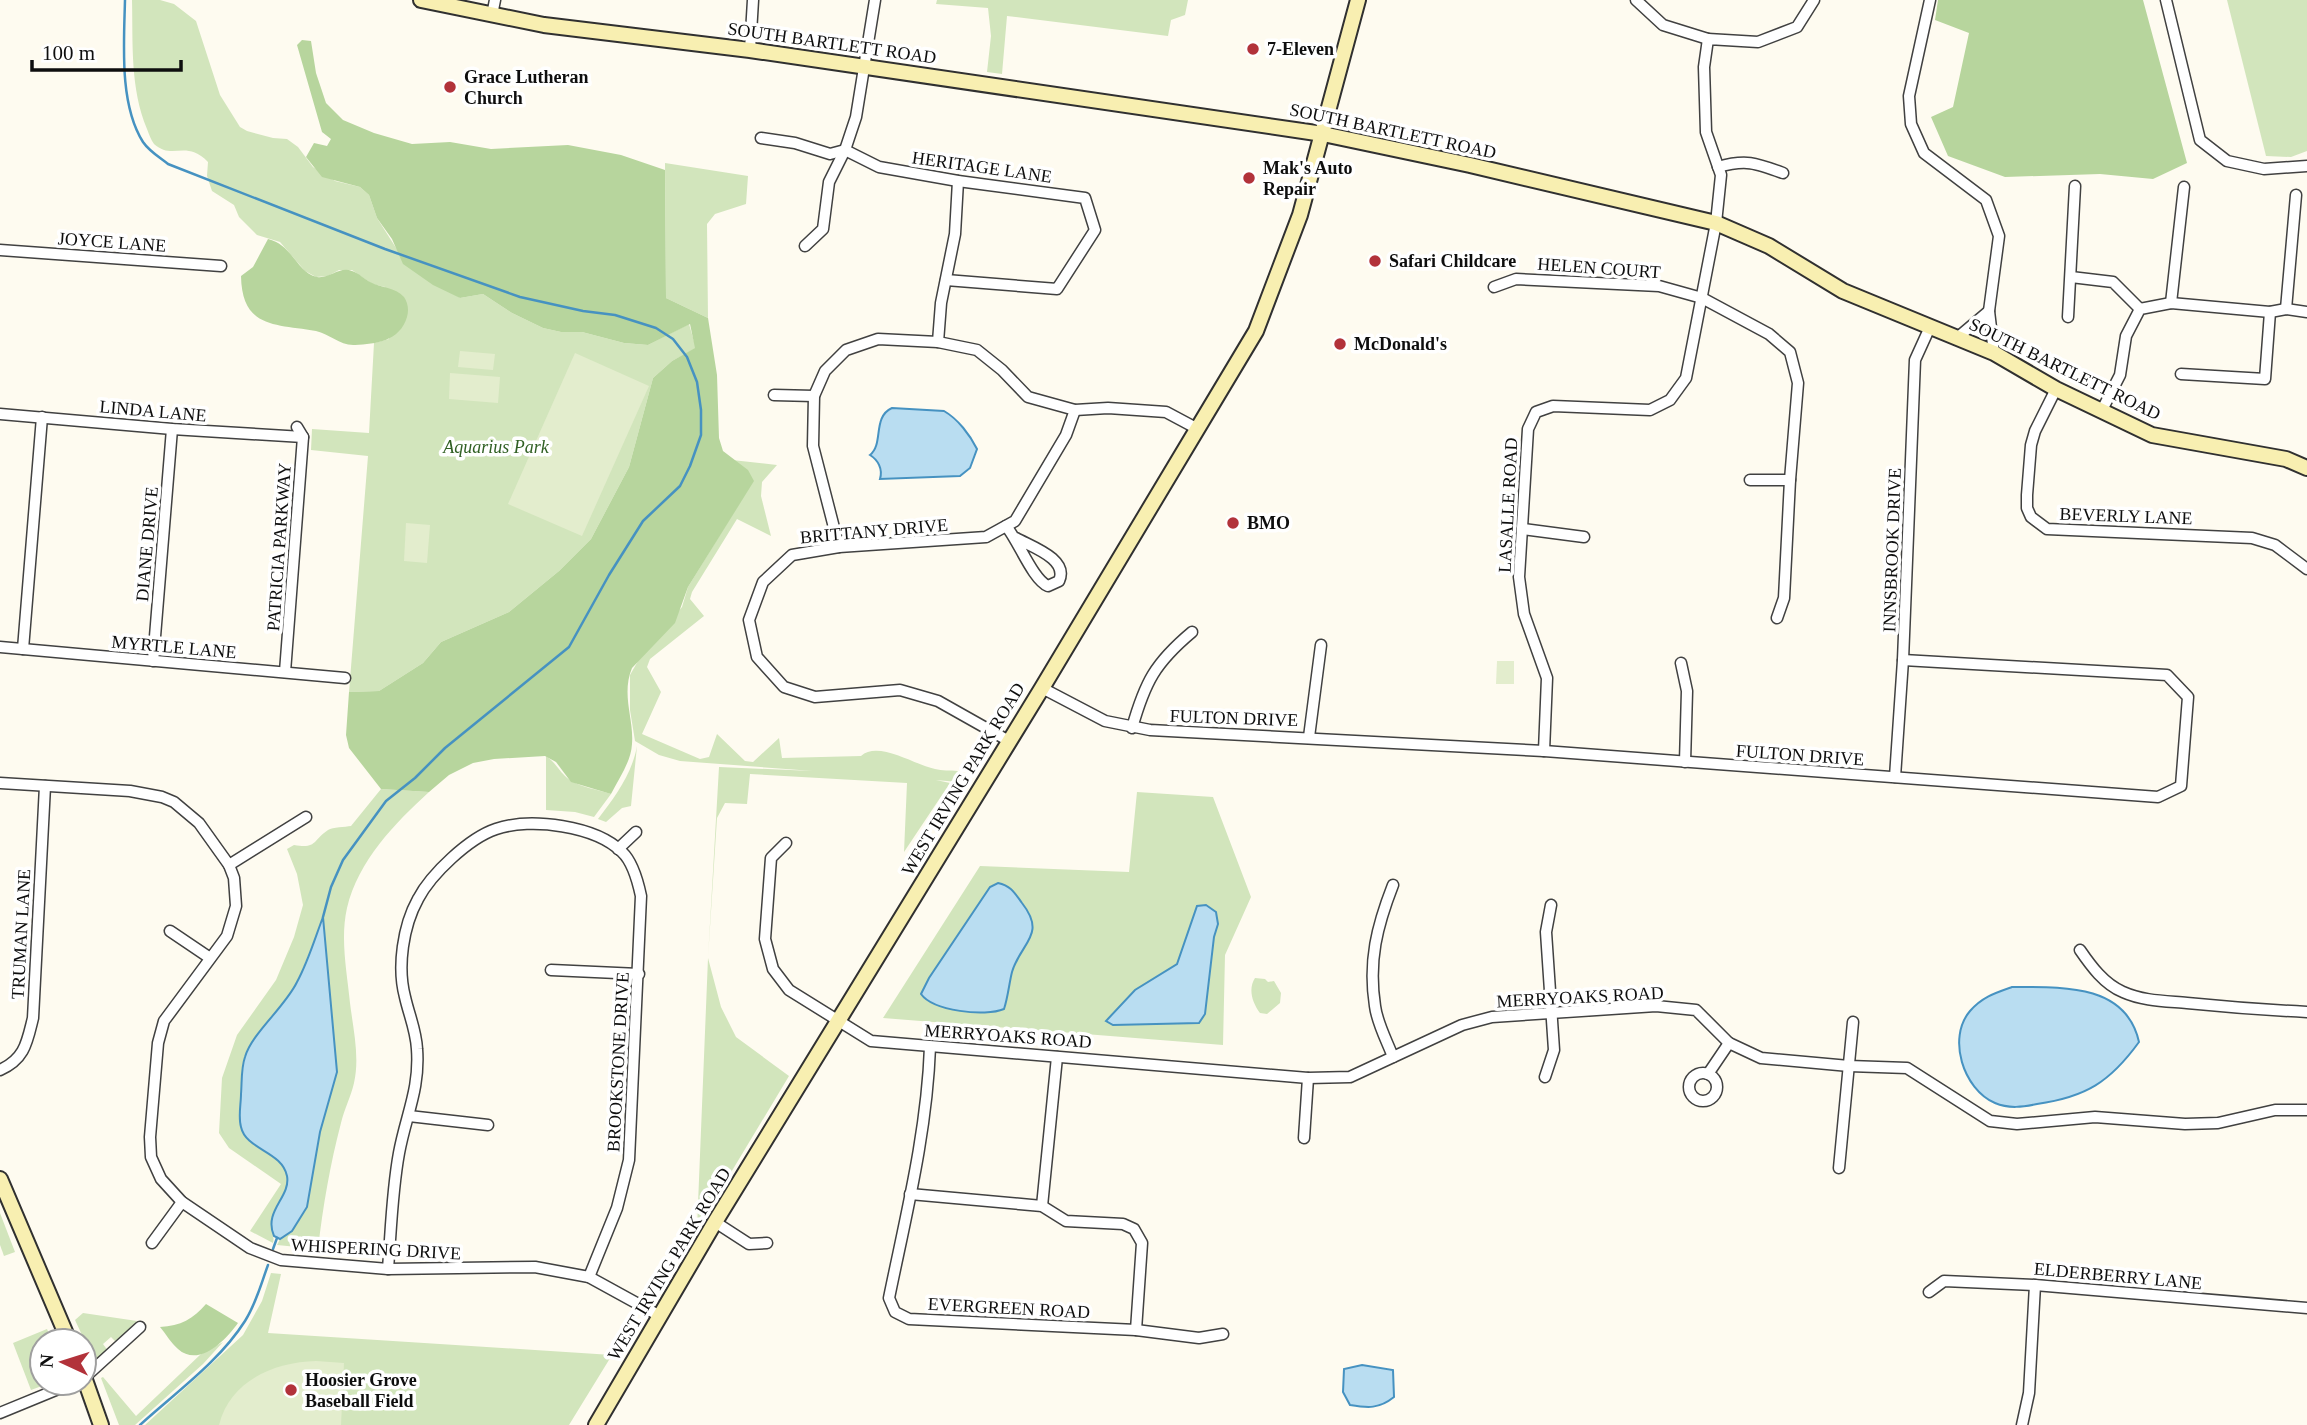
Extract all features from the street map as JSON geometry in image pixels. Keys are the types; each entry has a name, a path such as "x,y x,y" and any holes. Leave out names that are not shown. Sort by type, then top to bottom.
{"main road":[{"name":"SOUTH BARTLETT ROAD","path":"421,0 493,7 544,25 750,50 1323,134 1470,165 1716,223 1769,246 1843,291 1994,353 2056,389 2151,435 2286,459 2307,468"},
{"name":"WEST IRVING PARK ROAD","path":"596,1425 715,1222 1042,688 1256,331 1300,215 1358,0"},
{"path":"0,1179 4,1198 63,1327"},
{"path":"91,1397 101,1425"}],"street":[{"path":"750,50 753,0"},
{"path":"805,246 823,229 829,182 845,150 856,117 875,0"},
{"path":"1636,0 1663,24 1708,39 1758,42 1797,27 1814,0"},
{"path":"1930,0 1909,96 1911,124 1924,153 1986,200 2000,236 1989,311 1994,353"},
{"path":"2166,0 2200,140 2227,162 2264,169 2307,166"},
{"name":"LASALLE ROAD","path":"1544,751 1547,678 1524,614 1519,577 1528,429 1536,412 1553,405 1650,410 1670,400 1686,378 1716,223 1721,175 1706,132 1704,67 1708,39"},
{"path":"761,138 795,143 830,154 845,150"},
{"name":"HERITAGE LANE","path":"845,150 879,167 1085,198 1095,230 1057,289 946,280"},
{"path":"1747,162 1752,151"},
{"path":"1718,167 1747,162 1778,168"},
{"path":"938,342 941,303 955,234 958,181"},
{"path":"2068,317 2075,186"},
{"path":"2171,303 2184,187"},
{"path":"2286,309 2296,195"},
{"name":"JOYCE LANE","path":"0,250 221,266"},
{"path":"2071,277 2113,282 2140,309"},
{"name":"HELEN COURT","path":"1494,287 1516,279 1660,286 1702,299 1769,334 1790,352 1798,383 1784,598 1777,618"},
{"path":"2140,309 2171,303 2270,312 2286,309 2307,312"},
{"path":"2102,410 2120,375 2126,336 2140,309"},
{"path":"1957,338 1989,311"},
{"path":"2181,374 2265,379 2270,312"},
{"name":"INNSBROOK DRIVE","path":"1895,777 1903,660 1915,360 1930,327"},
{"path":"839,547 813,446 814,397 825,371 846,350 878,340 938,342 977,350 1002,370 1028,397 1075,410 1108,408 1166,412 1196,428"},
{"name":"BEVERLY LANE","path":"2056,389 2031,445 2027,508 2039,525 2047,529 2252,538 2275,545 2307,569"},
{"path":"774,395 814,397"},
{"path":"1016,538 1058,562 1062,571 1059,581 1048,586 1039,580 1016,538 1006,526 1015,521 1066,435 1075,410"},
{"name":"LINDA LANE","path":"0,414 303,438"},
{"path":"23,649 42,417"},
{"path":"297,427 303,438"},
{"name":"DIANE DRIVE","path":"153,661 172,429"},
{"name":"PATRICIA PARKWAY","path":"285,672 303,438"},
{"path":"1750,480 1790,481"},
{"name":"BRITTANY DRIVE","path":"1006,526 986,537 839,547 792,555 763,582 749,620 757,657 784,687 815,697 900,690 938,701 1009,741"},
{"path":"1523,529 1584,537"},
{"path":"1132,728 1139,704 1160,662 1192,632"},
{"path":"1309,737 1321,645"},
{"name":"MYRTLE LANE","path":"0,647 345,678"},
{"name":"FULTON DRIVE","path":"1042,688 1105,722 1132,728 1544,751 2158,797 2180,786 2188,697 2167,675 1903,660"},
{"path":"1681,663 1687,691 1685,762"},
{"name":"WHISPERING DRIVE","path":"0,783 148,793 174,802 199,823 229,865 234,878 236,906 227,936 164,1021 158,1043 150,1136 151,1157 161,1179 182,1202 238,1241 264,1255 304,1263 388,1269 535,1268 589,1277 660,1316"},
{"name":"TRUMAN LANE","path":"0,1070 26,1049 33,1018 45,786"},
{"path":"229,865 306,817"},
{"name":"BROOKSTONE DRIVE","path":"388,1269 396,1175 418,1071 415,1031 404,995 403,950 406,932 418,899 443,867 487,832 508,826 555,826 587,831 625,854 641,895 629,1160 617,1208 589,1277"},
{"path":"618,849 636,832"},
{"name":"MERRYOAKS ROAD","path":"786,844 771,859 765,939 773,969 789,990 871,1041 1308,1077 1350,1077 1462,1025 1492,1017 1656,1006 1696,1010 1729,1043 1761,1058 1907,1068 1990,1121 2017,1125 2095,1116 2185,1124 2218,1123 2275,1110 2307,1110"},
{"path":"1393,885 1378,925 1373,960 1375,1008 1393,1057"},
{"path":"1545,1077 1554,1050 1546,932 1551,905"},
{"path":"170,931 209,958"},
{"path":"2080,950 2111,985 2141,998 2307,1013"},
{"path":"551,970 639,974"},
{"path":"1839,1168 1853,1022"},
{"path":"1708,1074 1729,1043"},
{"name":"EVERGREEN ROAD","path":"930,1047 928,1086 889,1298 895,1311 909,1319 1136,1330 1199,1338 1223,1334"},
{"path":"1042,1206 1057,1057"},
{"path":"1304,1138 1308,1077"},
{"path":"409,1116 488,1125"},
{"path":"910,1194 1042,1206 1066,1221 1123,1224 1134,1229 1142,1243 1136,1330"},
{"path":"152,1243 182,1202"},
{"path":"715,1222 749,1244 767,1243"},
{"name":"ELDERBERRY LANE","path":"1929,1292 1944,1281 2035,1285 2307,1308"},
{"path":"2022,1425 2029,1393 2035,1285"},
{"path":"98,1365 141,1327"},
{"path":"0,1413 39,1397"}],"green space":[{"name":"Aquarius Park","path":"132,0 160,0 174,4 196,21 220,95 240,127 273,138 287,139 298,147 313,167 335,181 360,187 369,195 377,218 398,251 460,298 483,294 512,313 543,328 561,332 582,332 624,343 648,345 689,324 696,348 672,361 653,378 629,467 591,539 559,571 509,612 441,642 423,663 379,691 349,692 368,456 311,450 312,429 369,433 374,343 389,339 385,287 372,284 352,270 339,270 328,276 316,277 305,271 280,242 257,235 239,217 234,205 212,191 207,176 208,162 200,155 186,151 167,151 154,144 142,113 135,82"},
{"path":"937,0 1188,0 1185,15 1171,20 1168,36 1007,16 1002,74 987,72 991,36 988,8 936,4"},
{"path":"1938,0 2143,0 2187,163 2153,179 2100,174 2005,177 1948,156 1931,117 1953,107 1969,33 1935,20"},
{"path":"2227,0 2307,0 2307,151 2291,157 2266,156"},
{"path":"302,40 311,41 316,73 326,103 343,120 374,133 412,144 450,142 491,149 568,145 621,155 665,170 666,298 708,318 717,375 719,438 723,451 748,470 754,481 688,587 675,623 632,668 628,688 631,751 611,794 571,782 556,762 545,756 473,763 449,775 429,792 381,789 349,748 346,735 349,692 379,691 423,663 441,642 509,612 559,571 591,539 629,467 653,378 672,361 695,348 690,324 648,345 624,343 582,332 561,332 543,328 512,313 483,294 460,298 433,285 403,264 392,239 377,218 369,195 360,187 322,177 306,157 314,143 327,146 331,139 322,132 297,45"},
{"path":"665,163 748,176 746,204 715,214 707,224 708,318 666,298"},
{"path":"268,239 283,247 304,270 317,277 347,270 400,294 408,307 404,325 386,340 355,345 345,344 316,331 264,321 248,306 241,276 253,267"},
{"path":"460,351 495,354 493,370 458,367"},
{"path":"575,353 649,386 582,536 508,504"},
{"path":"450,373 500,377 498,403 449,399"},
{"path":"732,460 777,465 762,482 761,496 771,536 737,519 692,592 690,599 704,616 650,659 647,667 661,692 642,734 700,759 709,757 717,734 745,761 753,762 779,738 782,758 861,756 868,752 887,752 927,767 958,771 958,782 936,780 950,783 904,852 907,783 750,774 747,804 725,803 717,818 708,958 719,767 813,771 680,761 659,755 635,741 630,710 630,675 638,661 682,607 688,587 753,481"},
{"path":"406,523 430,525 427,563 404,561"},
{"path":"1497,661 1514,661 1514,684 1496,684"},
{"path":"637,746 631,806 622,808 606,822 598,819 627,776"},
{"path":"546,756 570,780 611,794 594,817 575,812 546,810"},
{"path":"381,789 429,792 379,844 352,891 345,920 344,944 356,1053 354,1083 333,1154 318,1249 277,1245 280,1239 287,1235 337,1072 323,919 297,983 282,1005 246,1137 276,1159 286,1173 288,1181 272,1221 273,1243 250,1231 281,1184 229,1148 219,1133 222,1078 237,1035 276,980 294,937 303,905 297,874 287,849 294,845 311,845 330,829 351,826"},
{"path":"1137,792 1213,797 1251,897 1225,955 1223,1045 883,1018 980,866 1129,872"},
{"path":"708,958 721,1007 736,1037 789,1076 697,1229"},
{"path":"1255,978 1274,981 1281,993 1280,1003 1267,1014 1260,1013 1253,1000 1251,991"},
{"path":"0,1213 15,1252 4,1256 0,1245"},
{"path":"271,1273 281,1274 268,1333 612,1355 569,1425 145,1425 243,1335 262,1301"},
{"path":"206,1304 238,1323 227,1337 211,1350 203,1354 186,1354 175,1347 160,1327 186,1321"},
{"path":"83,1313 137,1321 116,1342 111,1337 103,1344 108,1351 98,1360 98,1327 78,1327 75,1320"},
{"path":"28,1337 28,1382 13,1343"},
{"path":"223,1342 203,1364 135,1425 119,1425 101,1378 103,1377 136,1416 201,1354"},
{"name":"Hoosier Grove Baseball Field","path":"316,1361 344,1363 341,1425 219,1425 233,1397 256,1377 285,1365"}],"water":[{"path":"892,408 944,411 949,414 971,438 977,449 970,468 960,476 880,479 879,465 870,455 877,444 882,418"},
{"path":"998,883 1014,893 1032,923 1030,938 1012,972 1004,1009 985,1012 960,1011 927,1000 921,994 929,978 990,887"},
{"path":"1206,905 1216,912 1218,924 1214,937 1205,1014 1199,1023 1113,1025 1106,1021 1135,990 1177,964 1197,906"},
{"path":"323,917 337,1072 320,1132 307,1207 292,1231 280,1239 274,1236 272,1219 285,1191 287,1176 278,1161 244,1135 240,1115 243,1066 254,1039 297,982"},
{"path":"2012,987 2070,989 2089,992 2106,999 2120,1009 2132,1023 2139,1042 2118,1068 2083,1092 2026,1106 2011,1107 1995,1103 1974,1087 1967,1075 1959,1048 1960,1035 1963,1022 1979,1002"},
{"path":"1362,1365 1393,1370 1394,1397 1373,1407 1350,1405 1343,1392 1344,1369"}],"waterway":[{"path":"125,0 125,73 130,110 143,142 168,164 385,249 520,297 615,315 656,328 673,339 687,357 697,382 701,435 690,466 680,486 643,521 569,647 445,748 415,778 386,801 343,860 331,887 323,917"},
{"path":"273,1249 277,1238"},
{"path":"140,1425 223,1350 252,1308 268,1265"}],"place":[{"name":"7-Eleven","path":"1253,49"},
{"name":"Grace Lutheran Church","path":"450,87"},
{"name":"Mak's Auto Repair","path":"1249,178"},
{"name":"Safari Childcare","path":"1375,261"},
{"name":"McDonald's","path":"1340,344"},
{"name":"BMO","path":"1233,523"},
{"name":"Hoosier Grove Baseball Field","path":"291,1390"}]}
